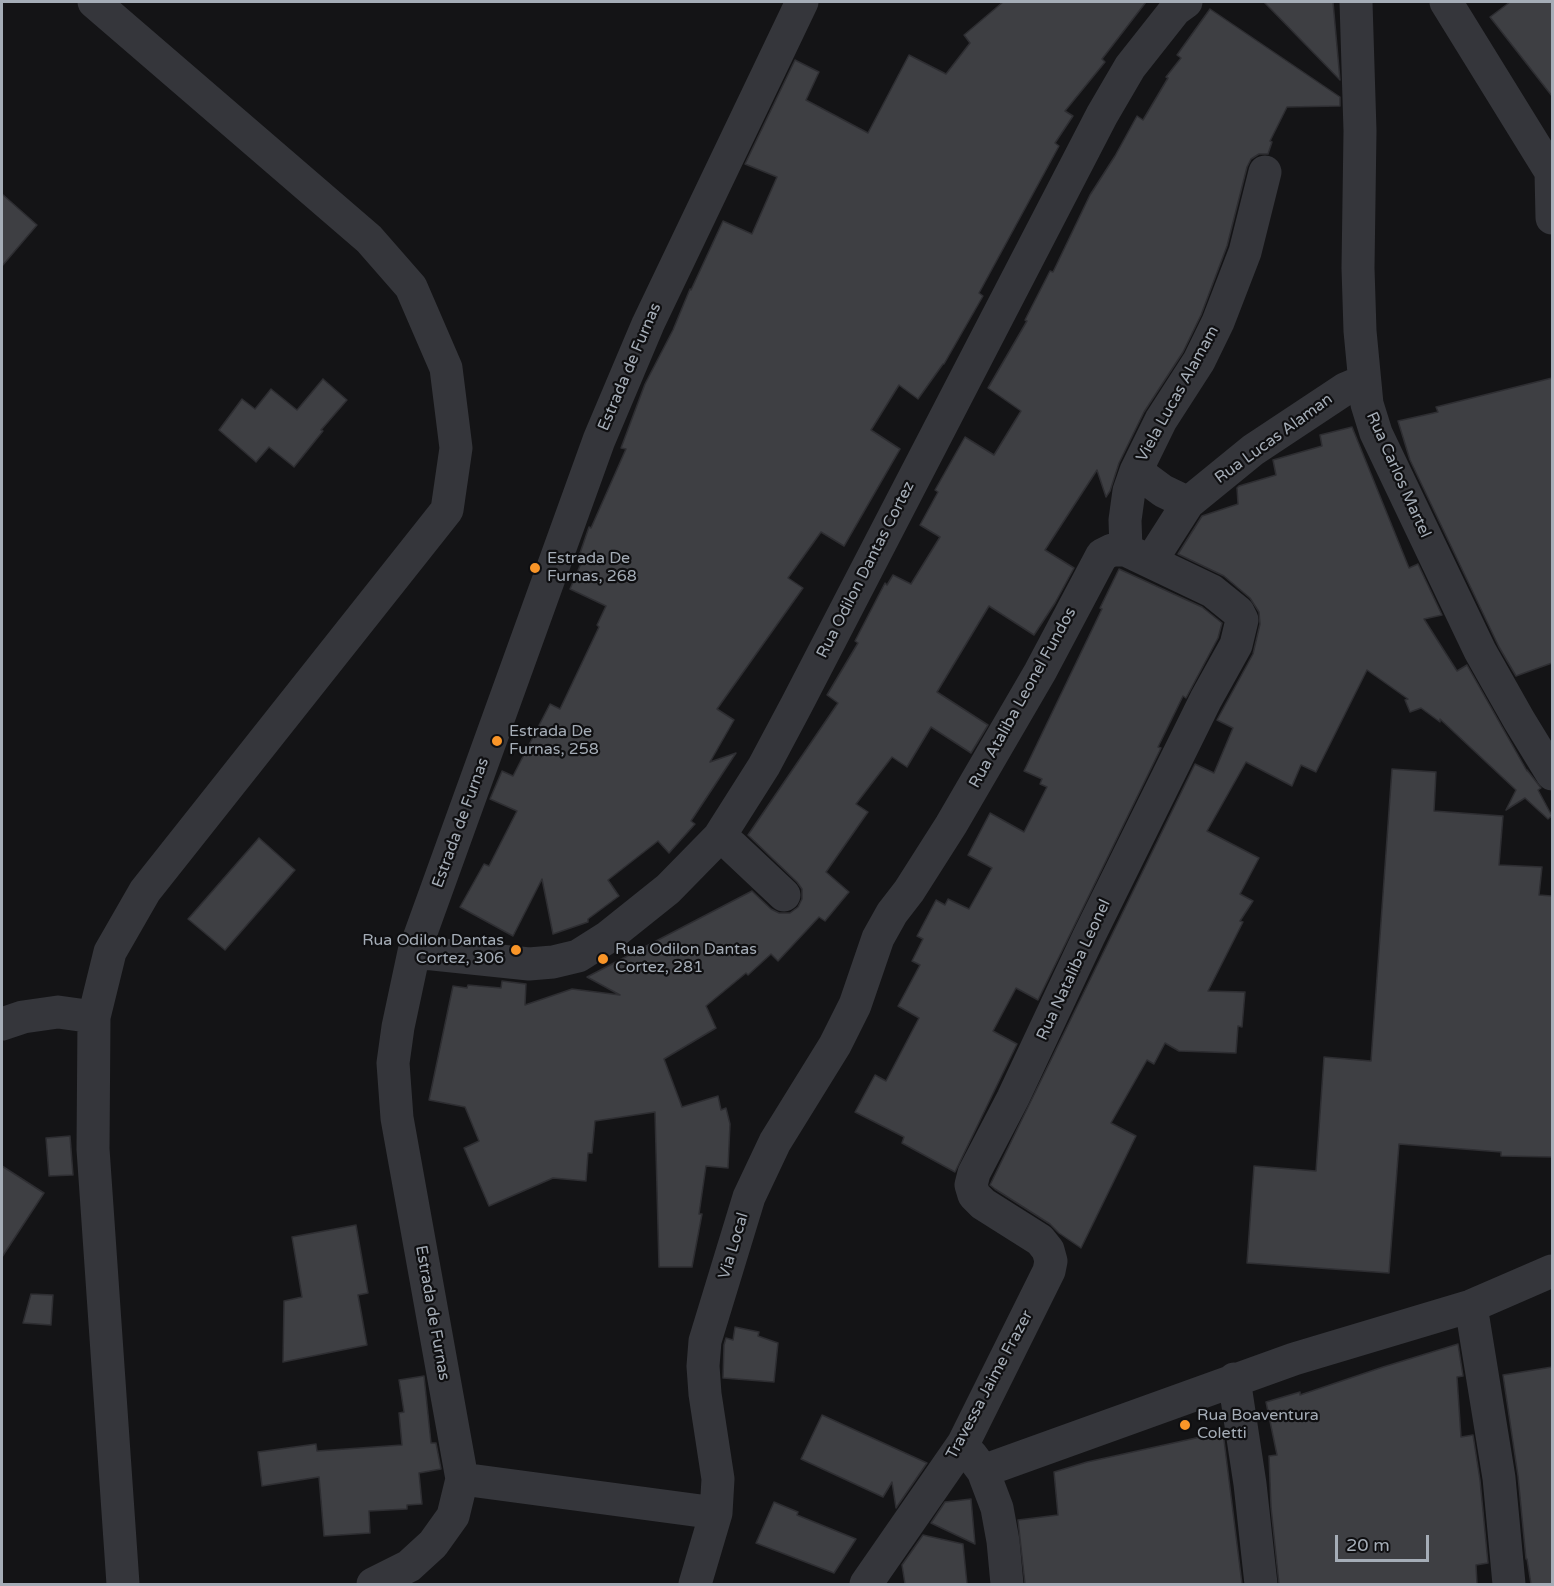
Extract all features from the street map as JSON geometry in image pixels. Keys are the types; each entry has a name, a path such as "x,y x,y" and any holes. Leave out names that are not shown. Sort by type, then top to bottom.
{"street":[{"path":"94,2 369,239 411,287 446,368 456,448 447,510 145,891 110,952 94,1017 93,1149 123,1584"},
{"name":"Estrada de Furnas","path":"373,1584 409,1566 433,1544 453,1516 462,1479 397,1118 393,1063 414,952 599,440 648,324 802,2"},
{"name":"Rua Odilon Dantas Cortez","path":"414,952 529,964 553,962 578,956 608,937 668,889 719,837 764,766 797,704 1102,115 1130,67 1175,10 1186,2"},
{"name":"Rua Carlos Martel","path":"1356,2 1360,131 1358,268 1367,404 1376,433 1480,651 1552,774"},
{"path":"1446,2 1552,172 1552,218"},
{"name":"Viela Lucas Alamam","path":"1138,555 1125,520 1129,491 1136,471 1161,420 1199,361 1218,322 1245,252 1265,172"},
{"name":"Rua Lucas Alaman","path":"1138,555 1188,503 1271,437 1345,389 1364,381"},
{"path":"1136,471 1163,491 1188,503"},
{"name":"Rua Ataliba Leonel Fundos","path":"855,1005 882,930 951,825 1040,672 1102,555 1112,550 1138,555"},
{"name":"Rua Nataliba Leonel","path":"1049,1271 1051,1261 1048,1250 1040,1240 983,1204 974,1195 971,1185 974,1173 1013,1098 1089,936 1206,699 1236,645 1242,621 1238,612 1212,591 1138,555"},
{"path":"719,837 732,846 784,895"},
{"name":"Via Local","path":"695,1584 716,1512 718,1479 705,1394 703,1366 705,1341 749,1197 775,1142 835,1045 855,1005"},
{"path":"2,1024 23,1017 58,1012 94,1017"},
{"name":"Travessa Jaime Frazer","path":"866,1584 963,1443 1049,1271"},
{"path":"983,1471 1046,1450 1234,1379 1471,1306 1552,1271"},
{"path":"1471,1306 1499,1478 1509,1584"},
{"path":"1234,1379 1251,1484 1261,1584"},
{"path":"963,1443 983,1471 997,1508 1007,1584"},
{"path":"462,1479 716,1512"}],"building":[{"path":"1003,2 1146,2 1102,59 1105,62 1065,111 1073,116 1055,143 1059,146 979,293 983,296 944,364 918,399 899,385 871,430 900,449 844,546 821,532 788,578 803,588 717,709 734,720 710,762 736,753 691,821 695,824 669,853 658,841 608,880 619,896 588,919 588,922 553,934 542,879 513,936 460,907 484,864 489,866 517,811 490,799 502,771 513,776 550,704 560,709 599,627 597,625 606,606 570,589 582,561 578,559 589,527 591,528 626,449 621,448 645,384 673,330 723,221 752,234 777,177 745,164 795,60 819,72 806,100 868,133 909,55 946,74 970,43 964,35"},
{"path":"1264,2 1333,2 1340,80"},
{"path":"1510,2 1552,2 1552,96 1490,17"},
{"path":"1210,9 1340,97 1340,106 1287,107 1270,141 1272,142 1268,154 1259,154 1251,159 1227,246 1201,315 1183,352 1144,412 1119,463 1110,491 1106,497 1097,470 1045,550 1074,568 1034,635 989,606 937,692 988,725 971,753 931,727 907,767 892,757 856,804 868,812 826,872 849,892 825,921 819,917 778,961 771,954 748,975 746,973 706,1006 716,1028 664,1059 682,1107 718,1096 721,1110 726,1108 730,1124 728,1168 706,1166 699,1214 702,1214 692,1267 659,1267 655,1112 595,1121 592,1153 588,1153 586,1181 553,1178 489,1206 464,1148 479,1141 465,1107 429,1100 453,986 501,988 502,981 526,984 525,1005 572,989 620,995 587,977 752,891 771,909 779,913 790,913 798,907 802,899 802,889 748,835 838,703 827,695 858,643 855,641 885,583 887,585 893,575 911,584 940,537 920,525 938,492 935,490 965,437 994,455 1021,411 988,388 1027,321 1025,320 1050,271 1053,272 1090,195 1137,116 1143,120 1168,78 1166,77 1181,58 1177,55"},
{"path":"2,194 37,225 2,266"},
{"path":"1552,378 1552,663 1516,676 1499,647 1410,460 1398,421 1438,412 1436,407"},
{"path":"323,379 347,400 294,467 269,447 256,462 219,430 242,399 255,409 271,389 297,410"},
{"path":"1352,427 1409,568 1418,564 1442,615 1424,619 1457,671 1467,665 1527,771 1541,788 1538,790 1552,816 1548,819 1525,798 1506,810 1516,790 1440,719 1440,722 1421,708 1410,712 1405,700 1408,699 1367,670 1316,772 1301,765 1292,786 1246,762 1207,831 1259,858 1240,894 1253,901 1240,921 1243,922 1208,991 1245,992 1242,1027 1238,1026 1236,1053 1179,1051 1165,1043 1154,1064 1147,1060 1111,1123 1136,1136 1081,1248 1050,1224 990,1185 1195,764 1214,773 1233,728 1217,720 1253,654 1260,624 1259,612 1250,598 1224,576 1178,554 1202,516 1238,504 1237,488 1239,486 1276,475 1273,460 1322,446 1320,435"},
{"path":"1119,569 1202,607 1222,623 1218,638 1186,698 1183,696 1158,747 1161,748 1038,1000 1016,988 993,1031 1017,1044 955,1172 902,1143 904,1137 855,1112 875,1075 886,1081 919,1018 898,1006 920,965 912,961 923,939 917,936 936,900 945,905 948,899 969,909 992,868 968,855 990,813 1024,832 1047,787 1040,784 1042,779 1024,771"},
{"path":"1392,769 1436,772 1434,811 1503,816 1499,865 1542,867 1539,895 1552,896 1552,1157 1501,1156 1501,1152 1399,1144 1389,1273 1247,1263 1254,1166 1316,1171 1324,1057 1371,1061"},
{"path":"259,838 295,870 225,950 188,919"},
{"path":"70,1136 73,1175 49,1176 46,1138"},
{"path":"2,1166 44,1193 2,1257"},
{"path":"356,1225 368,1293 358,1295 367,1345 283,1362 284,1301 302,1297 292,1237"},
{"path":"31,1294 53,1295 51,1325 23,1323"},
{"path":"735,1327 759,1332 758,1336 778,1343 774,1382 723,1378 724,1345 726,1338 733,1340"},
{"path":"1458,1344 1463,1376 1457,1377 1461,1437 1473,1435 1488,1563 1476,1565 1477,1584 1279,1584 1271,1507 1269,1456 1277,1455 1266,1402 1300,1392 1300,1395"},
{"path":"1552,1367 1552,1584 1531,1584 1503,1375"},
{"path":"424,1376 431,1443 436,1443 441,1469 419,1473 422,1504 407,1505 407,1509 369,1511 370,1533 324,1536 319,1477 262,1486 258,1452 316,1444 317,1451 402,1445 399,1413 404,1412 399,1380"},
{"path":"822,1415 927,1463 896,1508 892,1482 883,1497 801,1459"},
{"path":"1223,1432 1242,1584 1025,1584 1018,1520 1058,1515 1054,1472 1087,1462"},
{"path":"971,1499 975,1544 931,1523 945,1502"},
{"path":"774,1502 798,1512 797,1515 856,1539 834,1573 756,1543"},
{"path":"923,1535 963,1544 967,1584 905,1584 902,1565"}],"place":[{"name":"Estrada De Furnas, 268","path":"535,568"},
{"name":"Estrada De Furnas, 258","path":"497,741"},
{"name":"Rua Odilon Dantas Cortez, 306","path":"516,950"},
{"name":"Rua Odilon Dantas Cortez, 281","path":"603,959"},
{"name":"Rua Boaventura Coletti","path":"1185,1425"}]}
